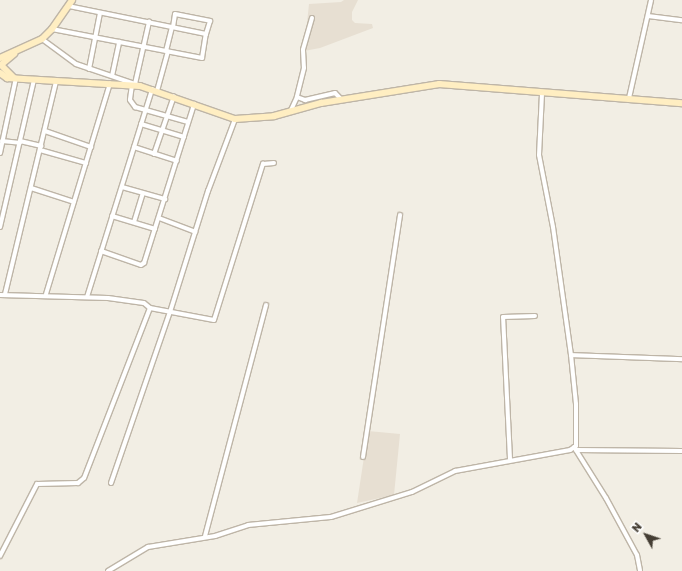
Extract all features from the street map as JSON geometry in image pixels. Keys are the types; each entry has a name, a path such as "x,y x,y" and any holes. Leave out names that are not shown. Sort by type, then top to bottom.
{"street":[{"path":"72,0 52,29 42,38 19,50 1,66 7,78 15,77 56,82 136,85"},
{"path":"629,98 651,0"},
{"path":"68,6 206,34"},
{"path":"89,69 100,13"},
{"path":"52,29 143,47 167,51 202,58 210,21 176,14 167,51 141,124 87,296"},
{"path":"648,16 682,20"},
{"path":"291,110 297,97 304,68 304,46 312,18"},
{"path":"148,22 136,85 130,100 135,107 188,122"},
{"path":"42,38 76,64 136,85 174,96 235,119 274,116 291,110 342,100 439,84 682,103"},
{"path":"112,76 118,42"},
{"path":"0,153 2,132 15,77"},
{"path":"0,227 34,80"},
{"path":"56,82 31,188 2,294 87,296 137,302 147,304 150,308 214,320 263,164 274,163"},
{"path":"46,294 110,83"},
{"path":"297,97 305,100 335,93 342,100"},
{"path":"542,93 539,155 553,227 571,355 578,440 575,449 637,555 640,571"},
{"path":"154,154 174,96"},
{"path":"101,251 142,265 156,229 158,218 194,104"},
{"path":"111,483 170,312 194,232 235,119"},
{"path":"141,124 184,137"},
{"path":"45,131 91,147"},
{"path":"2,140 20,142 86,163"},
{"path":"134,147 177,161"},
{"path":"122,187 165,199"},
{"path":"31,188 74,202"},
{"path":"134,222 143,193"},
{"path":"363,457 400,215"},
{"path":"112,216 156,229"},
{"path":"158,218 194,232"},
{"path":"205,536 266,305"},
{"path":"0,556 37,484 78,483 84,478 150,308"},
{"path":"510,460 503,317 535,316"},
{"path":"571,355 682,359"},
{"path":"108,571 142,549 205,536 227,534 248,525 339,516 421,489 455,471 575,449 682,451"}],"shaded area":[{"path":"344,0 358,0 352,12 352,20 355,23 372,24 373,28 320,48 304,51 309,4 341,2"},
{"path":"368,431 400,434 394,495 357,503"}]}
